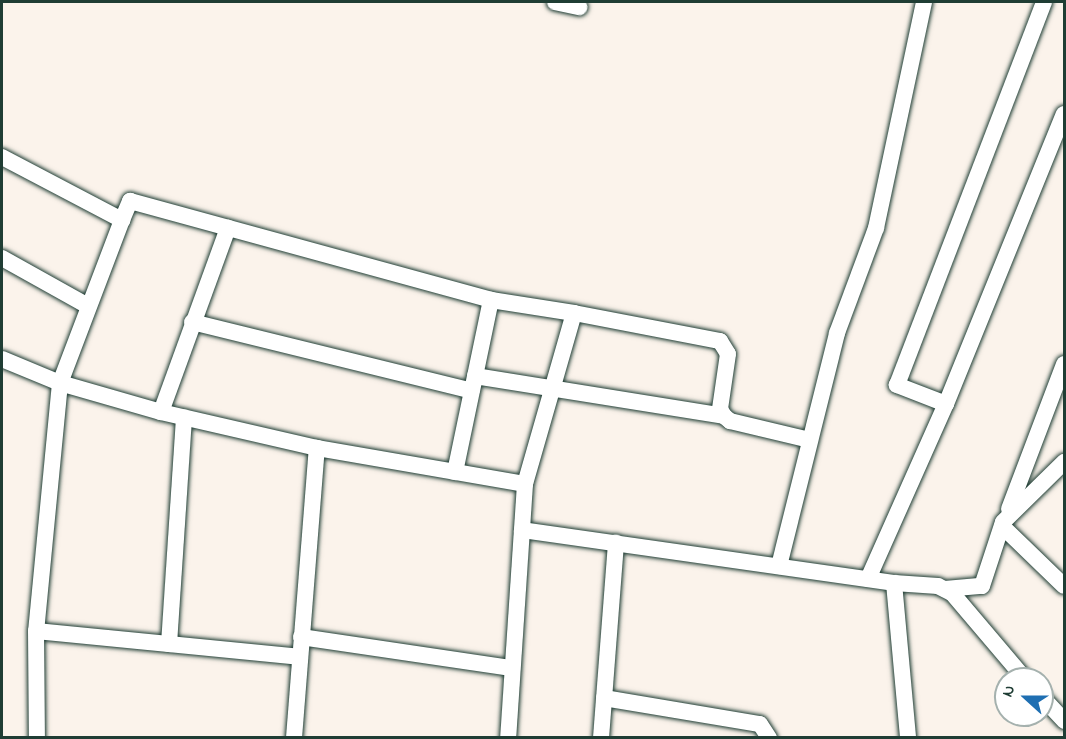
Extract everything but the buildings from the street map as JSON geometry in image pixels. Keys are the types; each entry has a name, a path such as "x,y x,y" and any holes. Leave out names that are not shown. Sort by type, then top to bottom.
{"street":[{"path":"555,2 579,7"},
{"path":"779,566 837,333 876,228 924,2"},
{"path":"946,404 897,385 1044,2"},
{"path":"868,579 946,404 1065,114"},
{"path":"2,157 122,220"},
{"path":"37,738 36,631 60,383 130,201 491,300 720,340 728,354 720,409 724,416 730,421 810,440"},
{"path":"161,412 228,228"},
{"path":"2,258 88,306"},
{"path":"455,472 491,300"},
{"path":"508,738 525,484 574,313"},
{"path":"192,322 474,383 553,387 724,416"},
{"path":"2,359 60,383 161,412 316,448 525,484"},
{"path":"522,530 894,583 945,589 982,586 1004,522 1065,364"},
{"path":"169,644 183,417"},
{"path":"294,738 316,448"},
{"path":"1004,522 1065,462"},
{"path":"1004,522 1065,586"},
{"path":"601,738 616,543"},
{"path":"894,583 908,738"},
{"path":"945,589 1014,667"},
{"path":"36,631 299,657"},
{"path":"301,637 512,668"},
{"path":"604,698 760,724 770,738"},
{"path":"1054,710 1065,721"}]}
